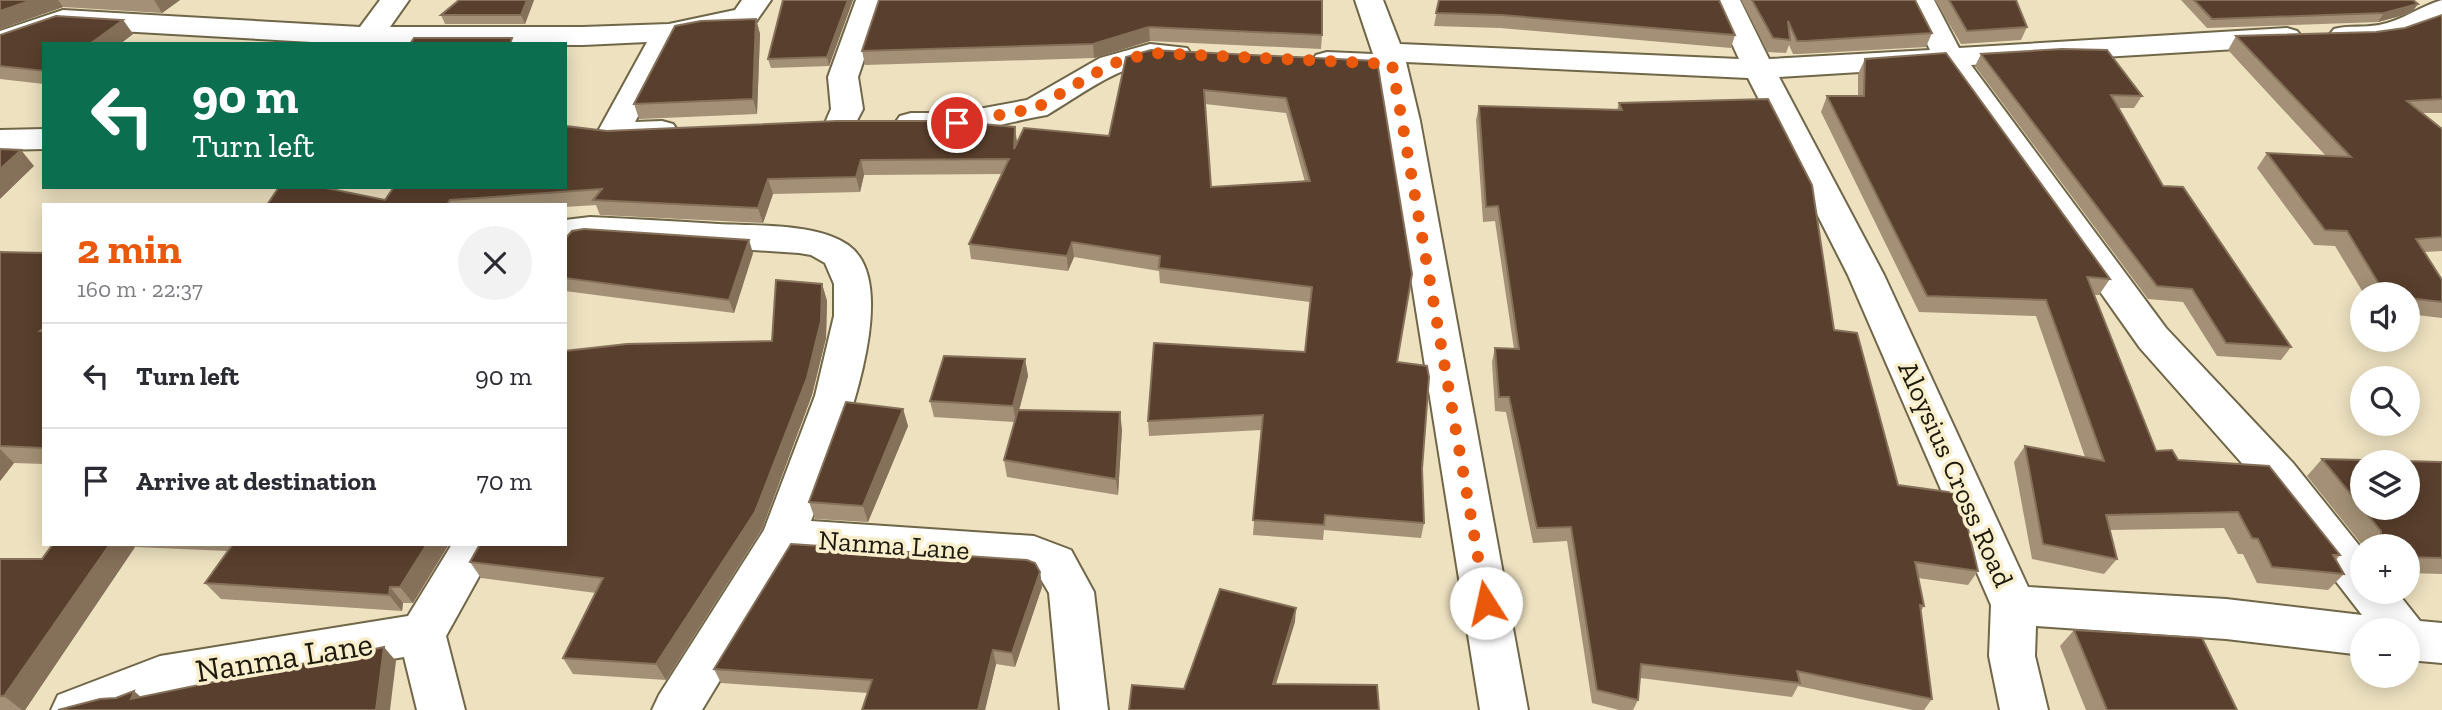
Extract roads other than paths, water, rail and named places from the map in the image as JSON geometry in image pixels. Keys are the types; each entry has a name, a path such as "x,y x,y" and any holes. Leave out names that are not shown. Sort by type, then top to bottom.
{"street":[{"path":"365,40 395,0"},
{"path":"0,41 63,19 365,40 667,32 745,17 757,0"},
{"path":"870,0 843,77 850,124 957,123 1036,108 1111,64 1150,53 1204,55"},
{"path":"1369,0 1390,58 1504,710"},
{"name":"Aloysius Cross Road","path":"1726,0 1866,275 2014,605 2226,619 2350,634"},
{"path":"1920,0 1949,57 2153,338 2278,475 2350,567"},
{"path":"1298,60 1390,58 1759,69 2221,39 2380,34 2435,23"},
{"path":"667,32 601,131 694,130"},
{"path":"0,140 42,139"},
{"path":"567,232 590,228 783,239 815,244 842,258 854,283 853,318 838,391 783,537"},
{"name":"Nanma Lane","path":"676,710 783,537 1034,554 1055,563 1070,592 1084,710"},
{"path":"441,710 422,634 473,546"},
{"path":"2380,604 2391,618"},
{"path":"2014,605 2012,656 2024,710"},
{"name":"Nanma Lane","path":"75,710 160,677 422,634"},
{"path":"2420,641 2442,643"}]}
